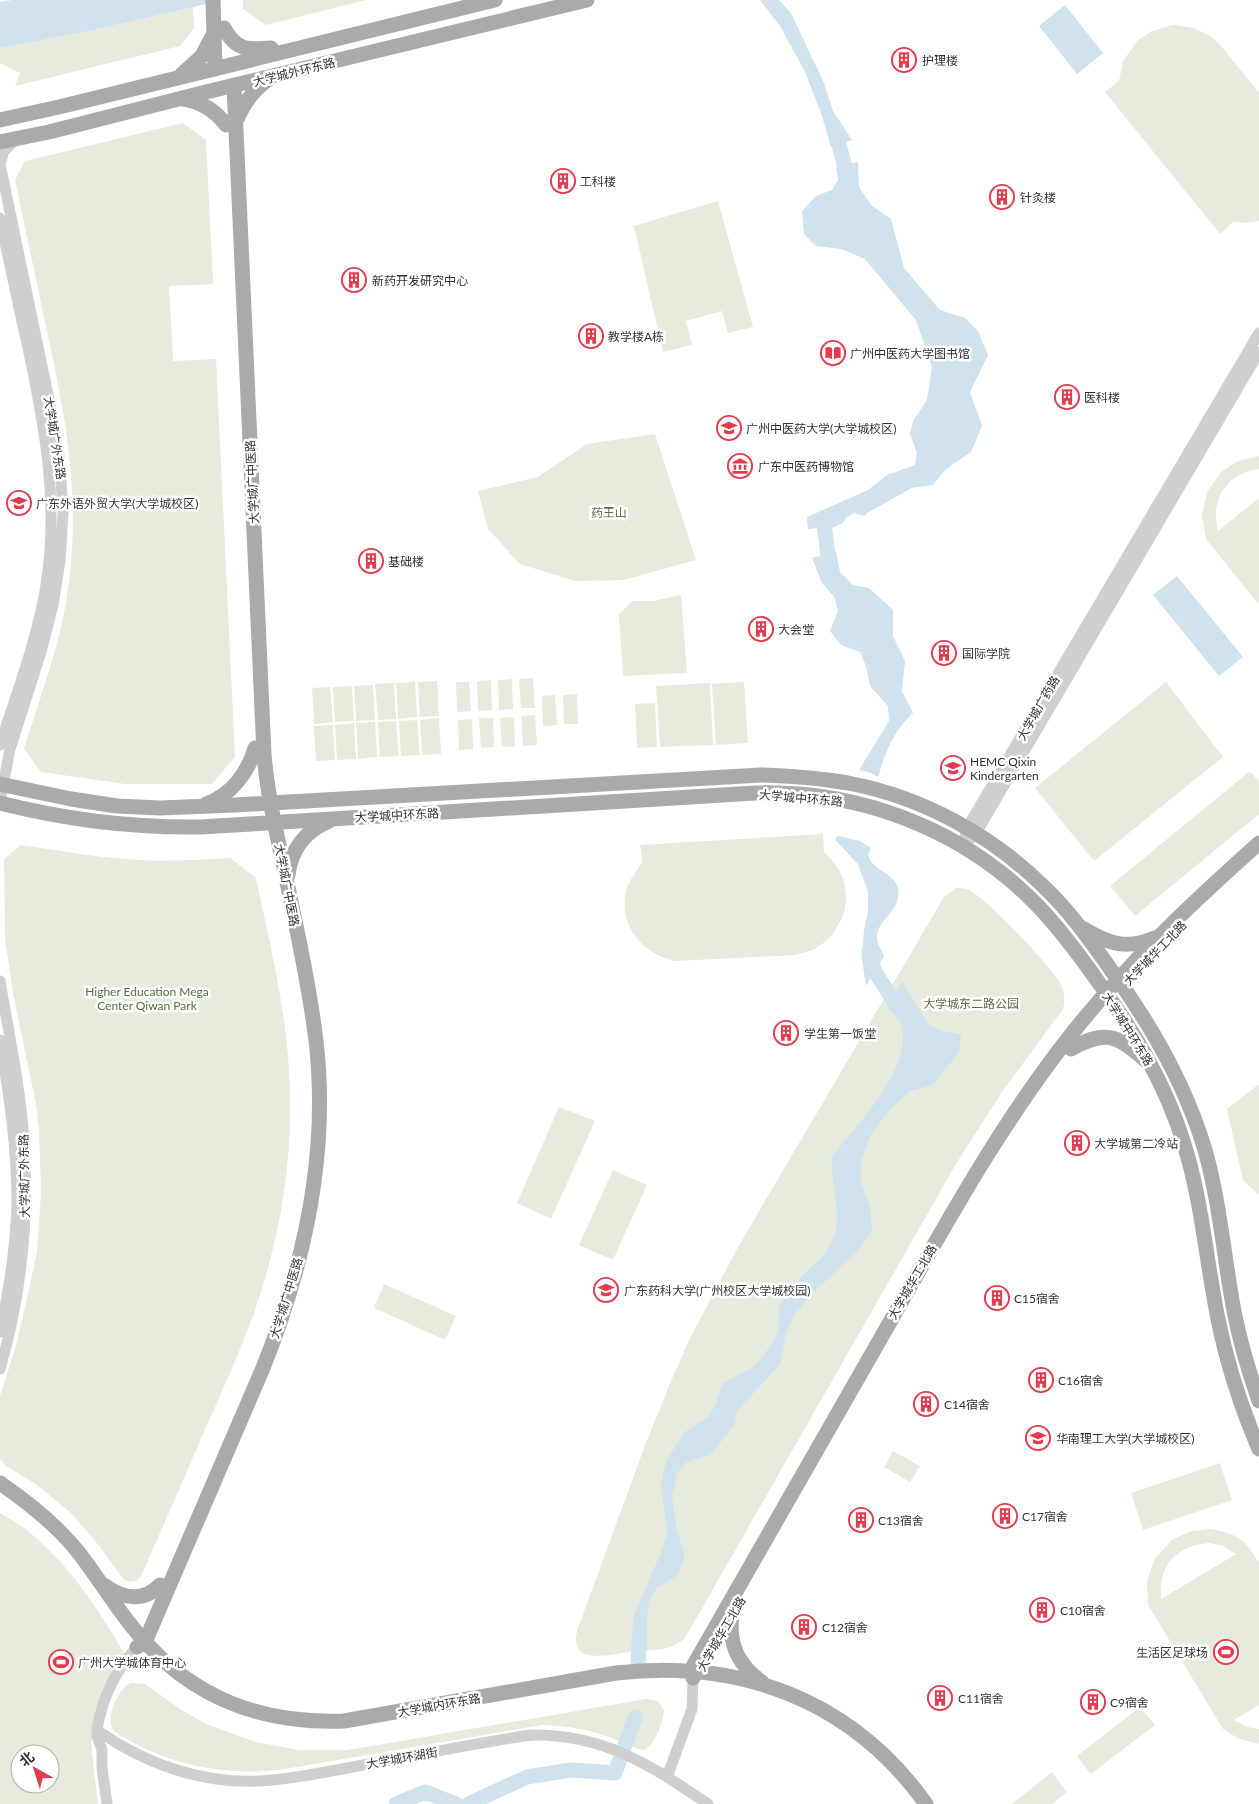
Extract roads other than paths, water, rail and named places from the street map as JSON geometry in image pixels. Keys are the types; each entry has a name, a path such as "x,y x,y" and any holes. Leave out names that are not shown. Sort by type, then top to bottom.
{"main road":[{"path":"213,0 219,24 234,41 245,48 296,49"},
{"path":"220,68 219,24 223,0"},
{"name":"大学城外环东路","path":"0,120 495,0"},
{"name":"大学城外环东路","path":"0,142 85,124 181,98 587,0"},
{"path":"175,79 188,70 202,56 219,24"},
{"path":"181,98 197,102 231,124 247,100 260,86 272,77"},
{"name":"大学城广中医路","path":"140,1641 160,1585 266,1338 284,1281 301,1205 310,1136 309,1057 267,803 255,748 230,87"},
{"name":"大学城广中医路","path":"231,124 267,803"},
{"path":"201,806 224,794 238,783 247,770 255,748"},
{"name":"大学城中环东路","path":"2,785 117,806 160,808 780,776 833,781 888,793 925,807 972,831 1004,853 1042,885 1077,924 1121,983 1164,1050 1181,1085 1201,1138 1218,1207 1237,1322 1259,1401"},
{"name":"大学城中环东路","path":"0,803 67,818 133,826 201,827 746,794 779,794 824,798 883,810 918,823 963,846 997,870 1030,898 1058,929 1109,996 1134,1034 1153,1068 1174,1116 1188,1156 1200,1210 1223,1343 1236,1390 1259,1449"},
{"path":"287,884 290,862 301,841 317,826 336,818"},
{"name":"大学城广中医路","path":"140,1641 270,1352 292,1284 306,1225 318,1137 317,1056 309,997 287,884 270,823"},
{"name":"大学城华工北路","path":"1121,983 1158,937 1259,843"},
{"name":"大学城华工北路","path":"695,1674 979,1166 1034,1083 1073,1032 1121,983 1259,854"},
{"path":"1077,924 1097,936 1118,944 1136,944 1158,937"},
{"name":"大学城华工北路","path":"695,1674 732,1615 981,1178 1028,1107 1109,996"},
{"path":"1071,1049 1091,1039 1111,1037 1127,1045 1153,1068"},
{"name":"大学城内环东路","path":"0,1483 31,1505 60,1532 99,1580 140,1641"},
{"name":"大学城内环东路","path":"0,1494 32,1519 62,1549 176,1684 215,1707 262,1724 301,1731 344,1731 618,1682 695,1674 734,1676 770,1686 812,1704 855,1731 897,1768 926,1804"},
{"path":"99,1580 112,1590 132,1597 146,1595 160,1585"},
{"path":"732,1615 730,1633 739,1659 752,1673 770,1686"},
{"name":"大学城内环东路","path":"695,1674 721,1684 754,1691 793,1706 819,1719 874,1759 901,1786 914,1804"}],"street":[{"name":"大学城广外东路","path":"0,803 10,749 41,652 53,605 60,561 63,512 60,463 52,414 0,164 4,152 17,138"},
{"name":"大学城广外东路","path":"0,218 41,416 49,465 52,512 46,583 38,625 0,745"},
{"name":"大学城广药路","path":"972,831 1259,333"},
{"name":"大学城广药路","path":"963,846 1259,352"},
{"name":"大学城广外东路","path":"0,981 23,1126 26,1192 25,1242 18,1292 0,1369"},
{"name":"大学城广外东路","path":"0,1040 16,1155 17,1205 8,1295 0,1332"},
{"name":"大学城广中医路","path":"97,1733 108,1691 119,1669 140,1641"},
{"path":"667,1776 692,1709 695,1674"},
{"path":"97,1733 102,1750 102,1767 108,1804"},
{"name":"大学城环湖街","path":"97,1733 132,1752 176,1770 214,1779 248,1781 307,1775 531,1735 565,1736 615,1749 631,1756 667,1776 708,1804"}],"water":[{"path":"12,0 223,0 90,31 0,48 0,2"},
{"path":"760,0 779,0 791,13 824,83 833,111 852,140 831,147 821,113 805,72 780,26"},
{"path":"1065,5 1103,53 1077,74 1039,26"},
{"path":"858,162 859,187 872,206 891,219 904,268 940,310 965,318 978,331 988,355 970,392 982,426 971,452 946,469 933,485 890,491 874,502 865,516 854,513 833,526 808,529 807,517 868,490 887,475 915,465 917,453 910,434 913,421 927,400 932,367 916,320 865,259 841,249 816,246 804,234 802,211 816,196 832,190 838,180 836,167"},
{"path":"836,552 840,572 853,585 869,588 893,610 893,636 905,661 902,691 913,713 900,727 891,742 878,777 859,770 889,721 888,706 870,686 866,666 860,652 841,645 830,631 838,611 835,598 822,583 812,558"},
{"path":"1177,576 1243,657 1219,676 1153,595"},
{"path":"838,836 860,841 871,848 868,855 871,861 893,879 898,889 896,904 878,931 878,943 884,956 866,986 862,959 864,930 868,911 868,892 858,864 836,841 835,839"},
{"path":"902,982 928,1024 940,1030 961,1035 959,1052 933,1085 910,1091 888,1112 870,1136 861,1161 861,1183 870,1206 872,1231 858,1250 812,1294 795,1314 786,1333 780,1364 736,1412 735,1424 710,1455 687,1462 677,1473 672,1496 677,1530 685,1556 678,1575 657,1588 649,1601 644,1648 631,1651 634,1615 660,1555 667,1533 661,1485 666,1461 685,1432 708,1417 715,1406 723,1383 750,1369 763,1357 778,1333 779,1306 794,1284 825,1254 836,1234 837,1216 831,1158 869,1111 894,1073 901,1053 903,1035 898,1018 887,1007"}],"waterway":[{"path":"834,125 849,183"},
{"path":"866,505 909,481"},
{"path":"832,573 829,564 824,523 838,517"},
{"path":"869,952 875,972 903,1015"},
{"path":"638,1663 640,1630"},
{"path":"468,1804 527,1777 571,1770 615,1773 635,1717"},
{"path":"396,1804 425,1792 456,1804"}],"place":[{"name":"护理楼","path":"904,60"},
{"name":"工科楼","path":"563,181"},
{"name":"针灸楼","path":"1002,197"},
{"name":"新药开发研究中心","path":"354,280"},
{"name":"教学楼A栋","path":"591,336"},
{"name":"广州中医药大学图书馆","path":"833,353"},
{"name":"医科楼","path":"1067,397"},
{"name":"广州中医药大学(大学城校区)","path":"729,428"},
{"name":"广东中医药博物馆","path":"740,466"},
{"name":"广东外语外贸大学(大学城校区)","path":"19,503"},
{"name":"基础楼","path":"371,561"},
{"name":"大会堂","path":"761,629"},
{"name":"国际学院","path":"944,653"},
{"name":"HEMC Qixin Kindergarten","path":"953,768"},
{"name":"学生第一饭堂","path":"786,1033"},
{"name":"大学城第二冷站","path":"1077,1143"},
{"name":"广东药科大学(广州校区大学城校园)","path":"606,1290"},
{"name":"C15宿舍","path":"997,1298"},
{"name":"C16宿舍","path":"1041,1380"},
{"name":"C14宿舍","path":"926,1404"},
{"name":"华南理工大学(大学城校区)","path":"1038,1438"},
{"name":"C17宿舍","path":"1005,1516"},
{"name":"C13宿舍","path":"861,1520"},
{"name":"C10宿舍","path":"1042,1610"},
{"name":"C12宿舍","path":"804,1627"},
{"name":"生活区足球场","path":"1226,1652"},
{"name":"广州大学城体育中心","path":"61,1662"},
{"name":"C11宿舍","path":"940,1698"},
{"name":"C9宿舍","path":"1093,1702"}],"park label":[{"name":"药王山","path":"609,512"},
{"name":"Higher Education Mega Center Qiwan Park","path":"147,998"},
{"name":"大学城东二路公园","path":"971,1003"}]}
